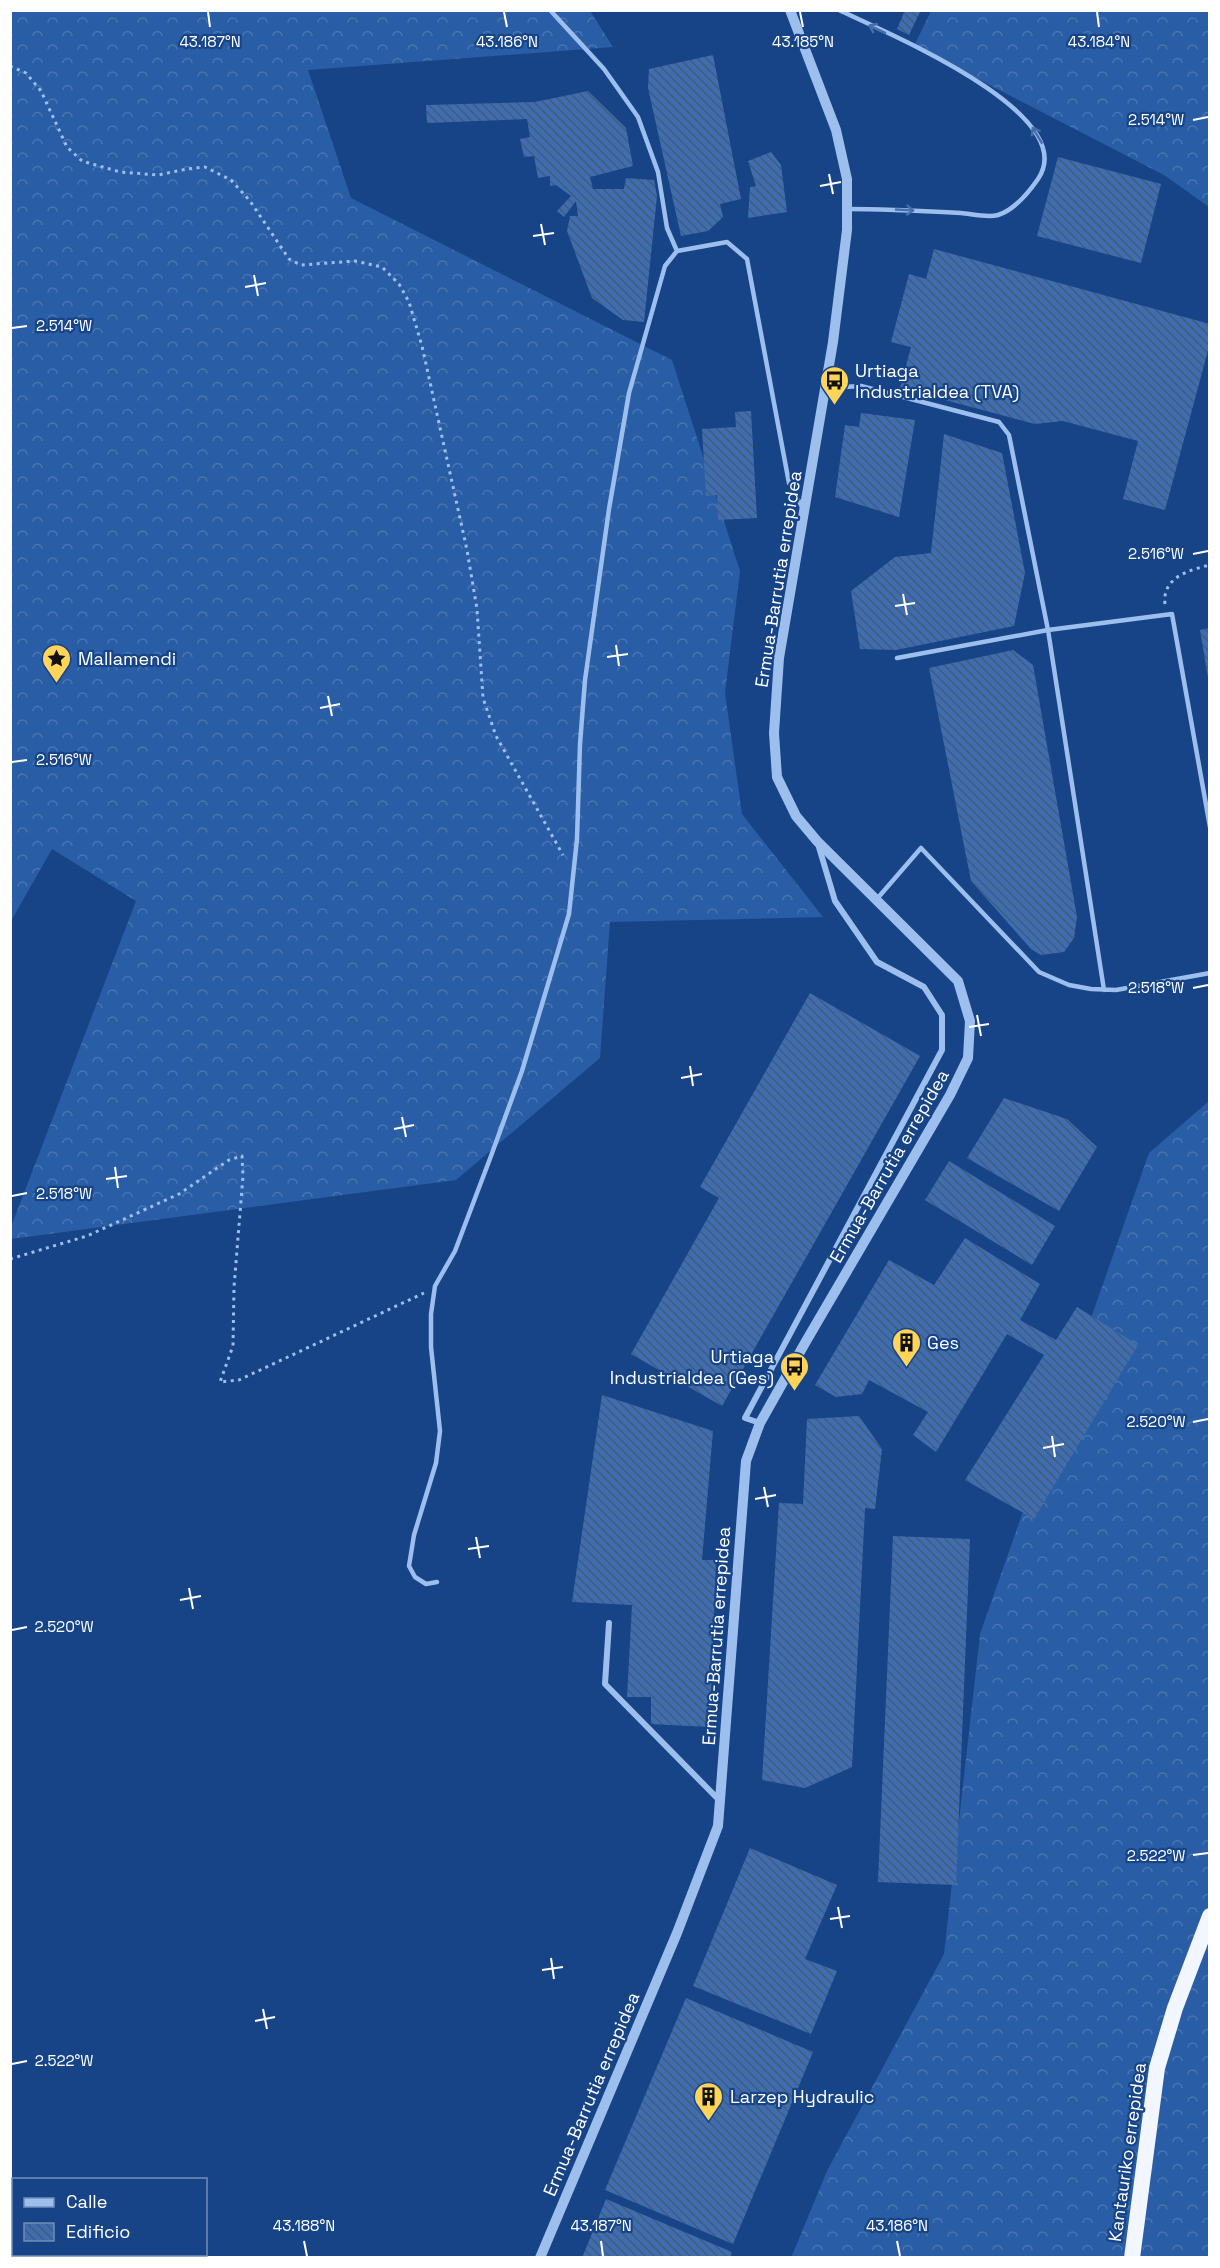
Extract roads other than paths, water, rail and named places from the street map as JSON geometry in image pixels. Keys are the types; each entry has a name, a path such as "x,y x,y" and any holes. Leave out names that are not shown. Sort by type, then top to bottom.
{"highway":[{"name":"Kantauriko errepidea","path":"1132,2258 1157,2068 1175,2008 1209,1916"}],"street":[{"name":"Ermua-Barrutia errepidea","path":"540,2258 677,1933 718,1826 746,1461 760,1423 945,1105 968,1058 970,1021 958,981 817,841 796,816 777,777 774,733 779,658 825,388 845,241 847,209 847,179 836,130 790,10"},
{"path":"760,1423 745,1418 942,1050 942,1015 924,987 877,962 835,902 817,841"},
{"path":"609,1623 605,1684 721,1802"}],"lane":[{"path":"550,10 604,69 638,117 658,172 667,228 677,251"},
{"path":"839,10 940,58 988,88 1030,123 1044,146 1042,172 1025,197 998,215 847,209"},
{"path":"437,1582 426,1584 415,1577 409,1566 414,1535 436,1463 440,1431 431,1347 430,1314 435,1286 455,1251 522,1071 569,914 578,839 580,744 585,680 609,509 629,393 665,266 677,251 727,242 747,259 789,483 805,512"},
{"path":"825,388 861,386 999,422 1009,435 1048,630 1104,990"},
{"path":"897,658 1048,630 1172,614 1209,827"},
{"path":"876,900 921,848 1039,972 1069,985 1104,990 1116,990 1209,973"}],"place":[{"name":"Urtiaga Industrialdea (TVA)","path":"834,406"},
{"name":"Mallamendi","path":"57,684"},
{"name":"Ges","path":"906,1368"},
{"name":"Urtiaga Industrialdea (Ges)","path":"795,1392"},
{"name":"Larzep Hydraulic","path":"709,2122"}]}
